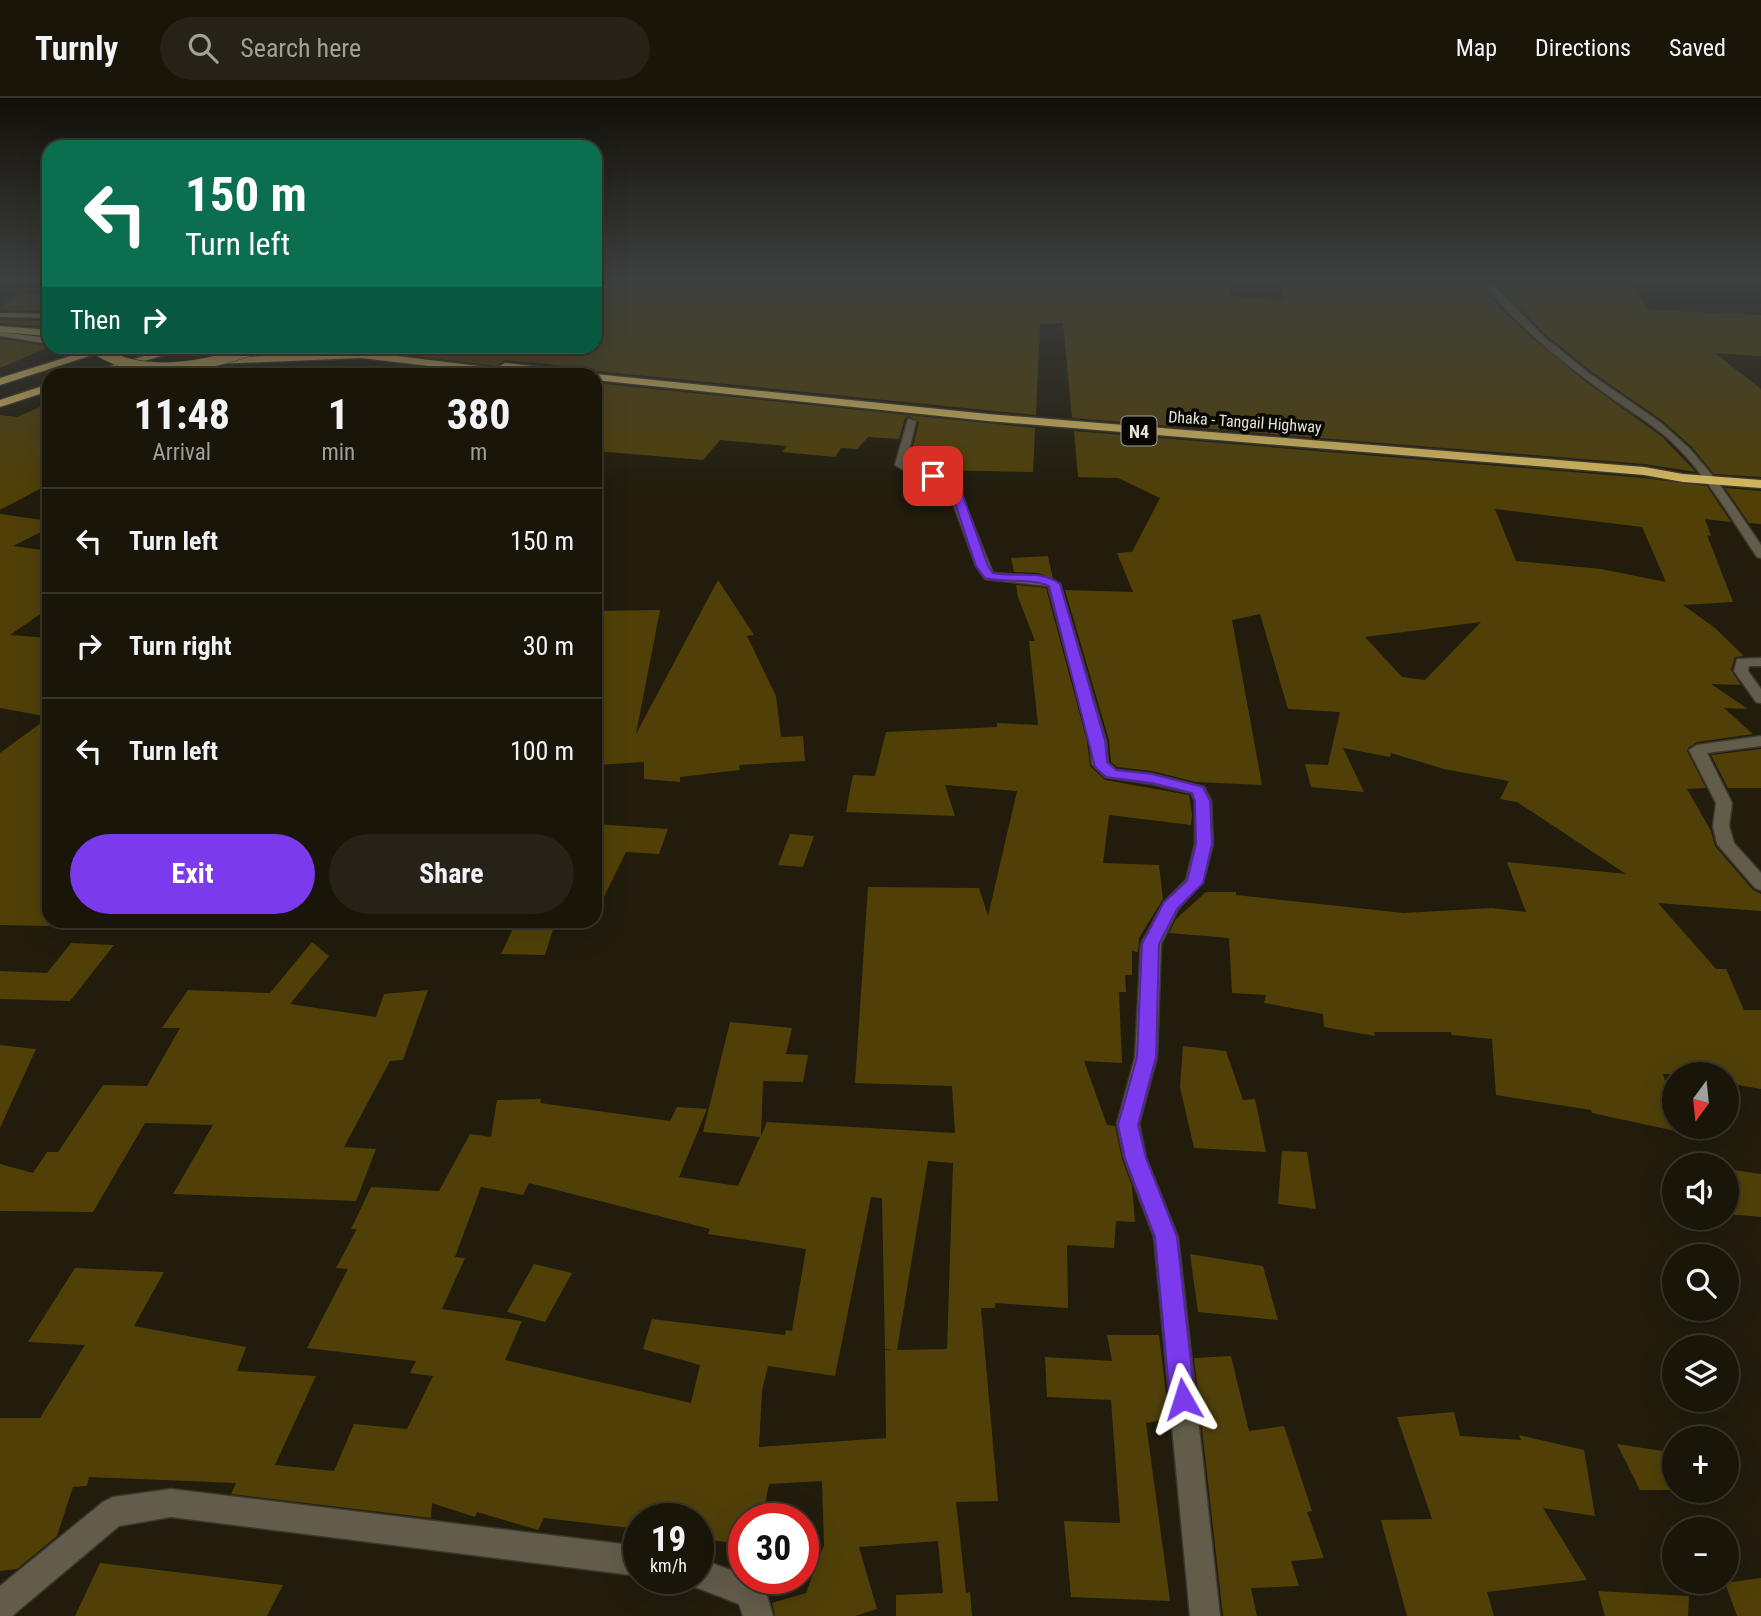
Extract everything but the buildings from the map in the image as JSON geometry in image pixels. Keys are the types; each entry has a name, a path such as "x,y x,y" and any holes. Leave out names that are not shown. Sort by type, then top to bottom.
{"highway":[{"path":"0,382 67,354"},
{"path":"97,354 127,365 156,366"},
{"path":"113,368 167,354"},
{"path":"119,368 219,360 238,354"},
{"path":"169,368 251,357 306,354"},
{"path":"383,354 479,368"},
{"path":"390,354 519,368"},
{"name":"Dhaka - Tangail Highway","path":"602,378 975,419 1644,471 1683,478 1761,484"},
{"name":"Dhaka - Tangail Highway","path":"602,385 911,421 1644,481 1683,478"},
{"path":"0,397 42,387"},
{"path":"0,406 42,388"},
{"path":"0,406 42,395"}],"street":[{"path":"1553,348 1619,401 1658,426 1712,480 1761,554"},
{"path":"911,421 900,466 916,474 950,479 982,566 989,576 1007,579 1039,578 1055,584 1098,741 1100,764 1111,774 1152,779 1198,790 1203,801 1204,844 1194,883 1170,906 1151,944 1146,1057 1128,1125 1135,1158 1166,1237 1205,1616"},
{"path":"1761,662 1742,662 1741,671 1761,699"},
{"path":"1761,741 1697,750 1724,803 1721,826 1726,844 1761,884"},
{"path":"0,1606 113,1512 171,1503 623,1559"},
{"path":"714,1579 752,1592 758,1616"}],"route":[{"path":"933,476 950,479 982,566 989,576 1007,579 1039,578 1055,584 1057,601 1069,628 1098,741 1100,764 1111,774 1152,779 1198,790 1203,801 1204,844 1194,883 1170,906 1151,944 1146,1057 1128,1125 1135,1158 1166,1237 1183,1399"}]}
